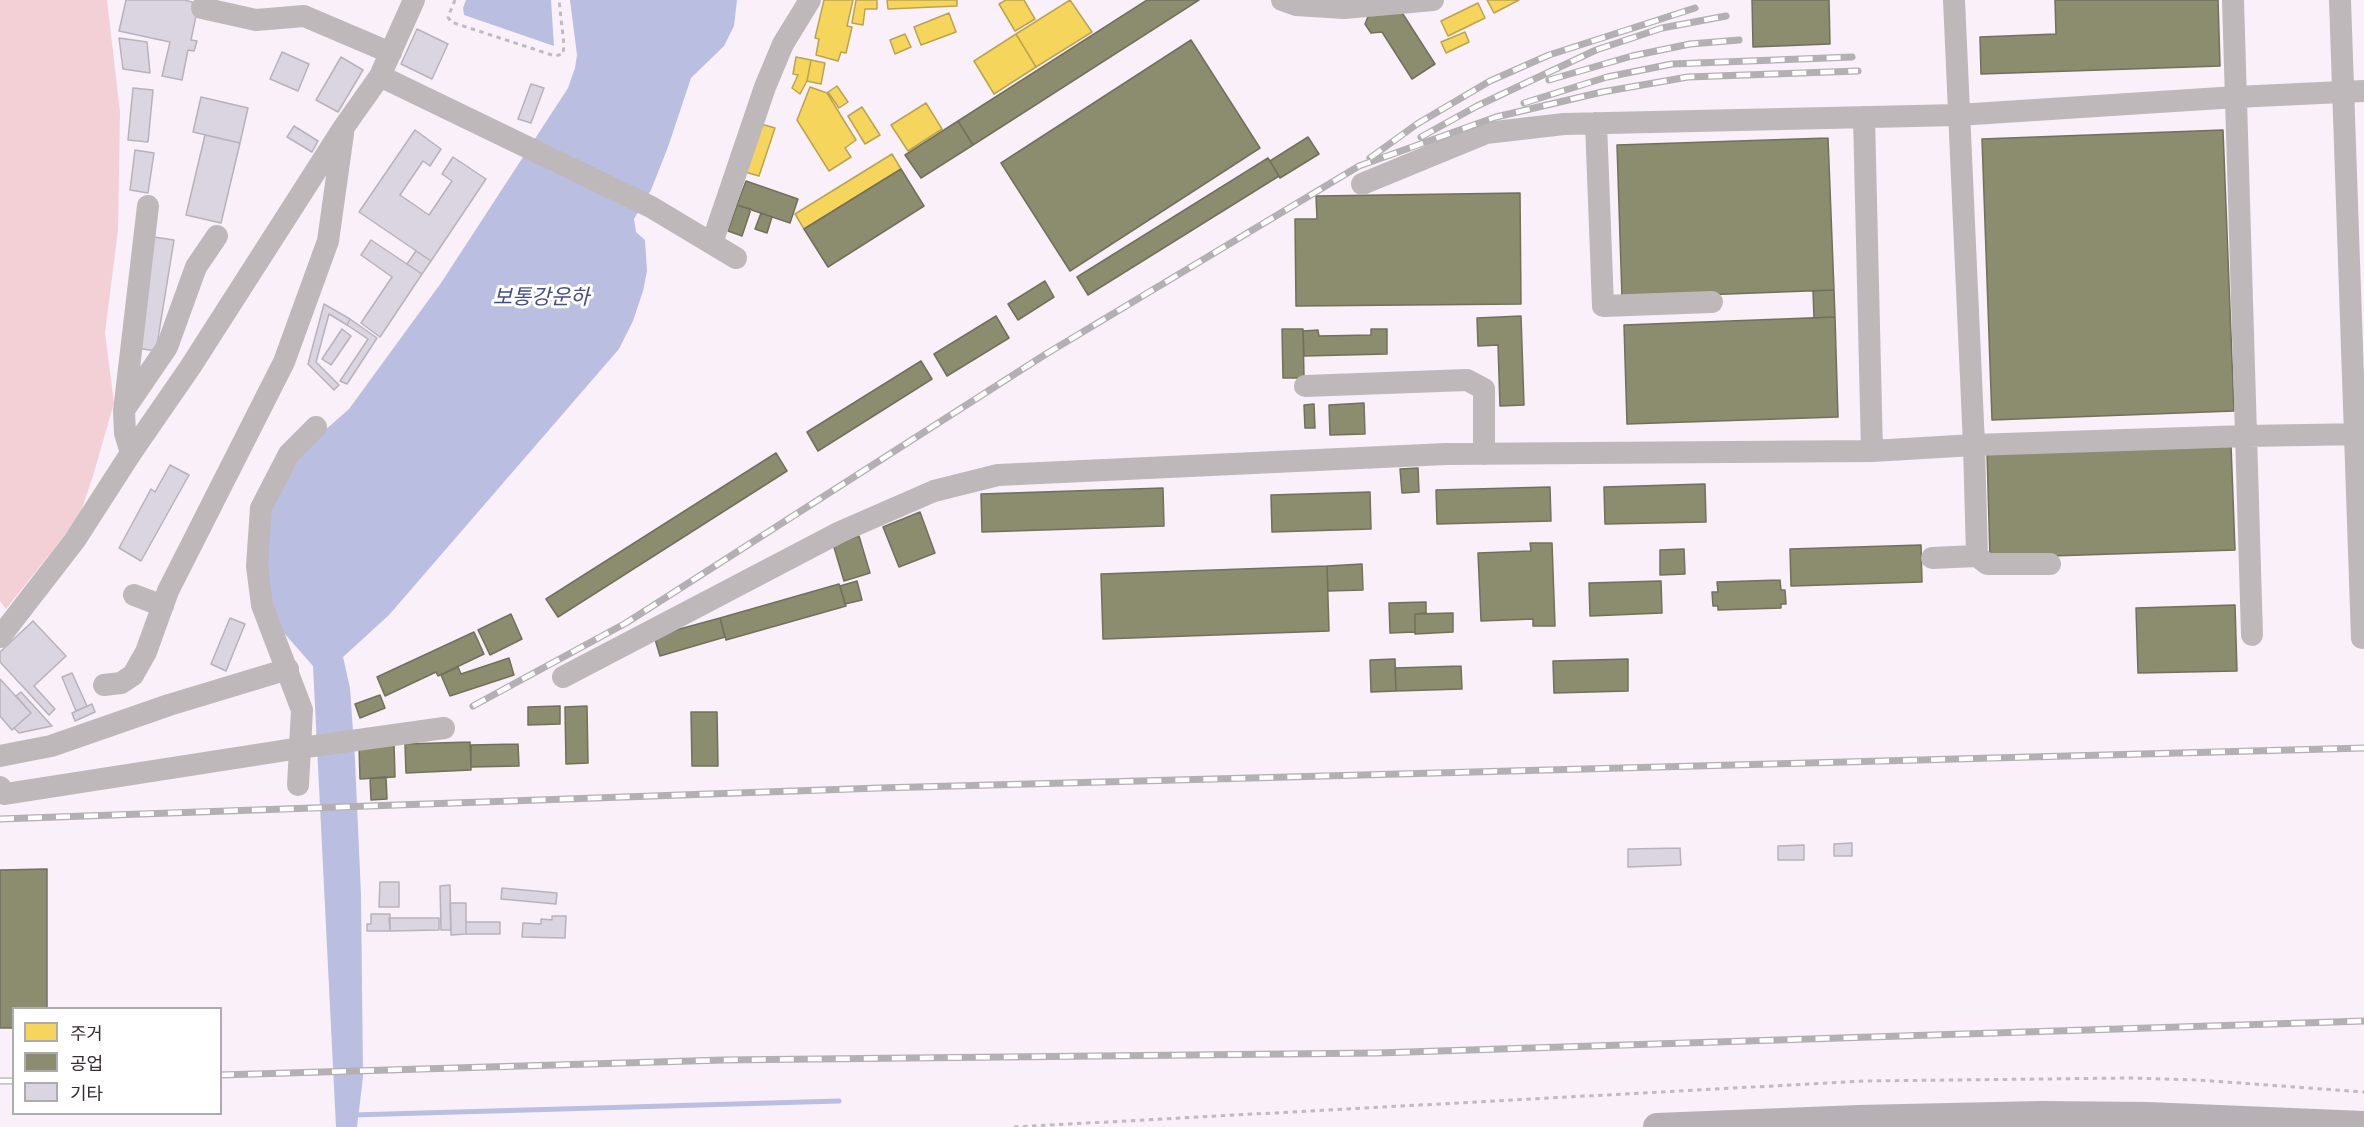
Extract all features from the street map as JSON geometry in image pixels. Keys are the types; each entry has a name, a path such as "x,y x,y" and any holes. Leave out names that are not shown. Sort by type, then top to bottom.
{"main road":[{"path":"1657,1127 2041,1115 2146,1122 2364,1125"}],"street":[{"path":"0,637 75,540 197,357 344,127 380,76 414,0"},
{"path":"712,243 765,87 783,44 810,0"},
{"path":"1282,0 1296,5 1344,8 1426,1"},
{"path":"1954,0 1977,556"},
{"path":"2233,0 2252,635"},
{"path":"2340,0 2353,91 2362,639"},
{"path":"202,8 232,7 256,20 304,16 391,52"},
{"path":"380,76 651,207 736,258"},
{"path":"1362,184 1486,133 1564,124 1958,115 2353,91"},
{"path":"1863,117 1872,451"},
{"path":"1596,123 1603,306 1712,302"},
{"path":"104,686 121,683 133,675 146,652 168,591 284,363 328,241 344,127"},
{"path":"131,453 125,433 124,411 148,206"},
{"path":"124,411 167,347 196,267 217,236"},
{"path":"1305,386 1467,380 1484,389 1484,454"},
{"path":"298,785 302,710 262,605 257,566 261,508 290,454 316,427"},
{"path":"563,677 840,532 934,491 998,476 1446,454 1872,451 1974,445 2360,434"},
{"path":"1932,558 1977,556 1987,564 2050,564"},
{"path":"134,595 163,606"},
{"path":"0,756 51,746 170,705 288,669"},
{"path":"0,787 5,794 444,728"}],"path":[{"path":"455,0 448,17 451,22 555,56 563,54 564,45 559,0"},
{"path":"1014,1127 1864,1081 2130,1078 2198,1080 2364,1092"}],"shaded area":[{"path":"0,0 107,0 120,112 118,230 105,333 114,403 79,517 6,609 0,601"}],"water":[{"path":"466,0 551,0 554,46 464,15 463,8"},
{"name":"보통강운하","path":"570,0 737,0 734,26 724,46 691,78 651,190 634,219 636,232 645,240 647,271 633,321 619,349 389,615 343,657 350,688 355,760 361,895 363,1077 357,1127 336,1127 313,666 284,633 261,580 264,523 300,452 349,409 441,283 568,88 577,55"}],"building: 주거":[{"path":"824,0 853,0 847,26 852,27 846,53 841,52 838,61 816,55 819,39 815,38"},
{"path":"856,0 877,0 877,9 865,9 863,25 852,23"},
{"path":"887,0 957,0 957,6 888,9"},
{"path":"1006,0 1024,0 1035,19 1015,31 999,4"},
{"path":"1070,0 1092,32 1036,67 1016,34"},
{"path":"1487,0 1519,0 1494,13"},
{"path":"1478,3 1485,18 1448,36 1441,21"},
{"path":"949,13 956,32 921,45 914,27"},
{"path":"1465,32 1469,42 1446,53 1441,42"},
{"path":"905,34 911,47 895,54 890,40"},
{"path":"1016,34 1036,67 994,94 974,61"},
{"path":"796,57 811,60 807,81 800,94 792,88 798,75 793,74"},
{"path":"811,60 825,63 821,84 807,81"},
{"path":"837,86 848,102 839,108 828,92"},
{"path":"810,87 827,93 856,140 845,148 851,157 829,171 797,120"},
{"path":"926,103 942,129 908,151 891,125"},
{"path":"862,107 880,135 865,144 848,116"},
{"path":"761,124 775,128 759,176 745,172"},
{"path":"892,154 901,169 804,229 795,214"}],"building: 공업":[{"path":"1147,0 1199,0 973,145 958,121"},
{"path":"1752,0 1829,0 1830,44 1753,47"},
{"path":"2055,0 2218,0 2220,66 1981,74 1980,37 2056,34"},
{"path":"1401,11 1435,64 1412,79 1382,32 1371,33 1365,24 1369,14"},
{"path":"1191,40 1260,148 1070,271 1001,163"},
{"path":"958,121 973,145 921,178 905,155"},
{"path":"2223,130 2234,411 1992,420 1982,139"},
{"path":"1308,137 1319,154 1280,178 1270,161"},
{"path":"1828,138 1834,290 1622,298 1617,145"},
{"path":"1268,158 1279,176 1088,295 1077,277"},
{"path":"901,169 924,206 828,267 804,229"},
{"path":"746,181 798,199 790,223 737,205"},
{"path":"1520,193 1521,304 1296,306 1295,219 1317,219 1316,196"},
{"path":"737,205 751,209 742,236 728,231"},
{"path":"761,213 772,217 767,233 755,229"},
{"path":"1045,281 1054,297 1018,320 1008,304"},
{"path":"1834,290 1835,317 1814,318 1813,291"},
{"path":"996,316 1009,338 947,376 934,354"},
{"path":"1521,316 1524,405 1500,406 1498,345 1478,346 1477,318"},
{"path":"1835,317 1838,417 1627,424 1624,325"},
{"path":"1282,329 1303,329 1304,378 1283,378"},
{"path":"1371,329 1387,329 1387,354 1304,356 1303,331 1318,330 1319,336 1371,335"},
{"path":"921,361 932,379 818,451 807,432"},
{"path":"1364,403 1365,434 1330,435 1329,405"},
{"path":"1314,404 1315,428 1305,428 1304,405"},
{"path":"2231,445 2235,550 1990,558 1987,452"},
{"path":"776,453 787,471 558,617 546,599"},
{"path":"1418,468 1419,492 1402,493 1400,469"},
{"path":"1705,484 1706,522 1605,524 1604,487"},
{"path":"1550,487 1551,521 1437,524 1436,490"},
{"path":"1163,488 1164,526 982,532 981,494"},
{"path":"1370,492 1371,529 1272,532 1271,495"},
{"path":"920,512 935,553 899,567 883,527"},
{"path":"859,536 870,573 844,581 833,544"},
{"path":"1530,543 1552,543 1555,626 1533,626 1533,619 1481,621 1478,553 1531,551"},
{"path":"1921,545 1922,582 1791,586 1790,549"},
{"path":"1684,549 1685,574 1660,575 1660,550"},
{"path":"1362,564 1363,590 1328,591 1327,566"},
{"path":"1327,566 1329,631 1103,639 1101,574"},
{"path":"1780,580 1781,590 1785,590 1786,604 1781,604 1781,608 1718,610 1718,606 1713,606 1712,592 1718,592 1717,582"},
{"path":"857,581 862,600 845,604 840,586"},
{"path":"1661,581 1662,613 1590,616 1589,583"},
{"path":"839,584 846,606 726,640 720,618"},
{"path":"1426,602 1426,613 1415,614 1415,632 1390,633 1389,603"},
{"path":"2235,605 2237,671 2138,673 2136,608"},
{"path":"1453,613 1453,632 1415,634 1415,614"},
{"path":"511,614 522,639 490,655 478,630"},
{"path":"720,618 725,637 660,656 654,636"},
{"path":"474,632 484,654 438,676 436,672 385,696 377,677"},
{"path":"509,658 514,675 450,696 441,675 458,667 461,674"},
{"path":"1395,659 1396,691 1371,692 1370,660"},
{"path":"1628,659 1628,691 1554,693 1553,661"},
{"path":"1461,666 1462,689 1396,691 1395,668"},
{"path":"380,695 385,708 360,718 355,704"},
{"path":"560,706 560,724 528,725 528,707"},
{"path":"587,706 588,763 566,764 565,707"},
{"path":"691,712 717,712 718,766 692,766"},
{"path":"470,742 471,770 406,773 405,744"},
{"path":"394,743 395,777 360,779 359,745"},
{"path":"518,744 519,766 471,767 471,745"},
{"path":"386,777 387,799 371,800 370,778"},
{"path":"47,869 47,1007 12,1007 12,1028 0,1028 0,870"}],"building: 기타":[{"path":"126,0 185,0 195,3 197,11 191,40 197,41 194,51 188,50 182,80 162,76 170,42 119,31"},
{"path":"417,29 448,44 432,79 401,64"},
{"path":"119,38 147,42 150,73 123,69"},
{"path":"282,52 309,64 298,91 270,79"},
{"path":"341,57 363,70 338,112 316,100"},
{"path":"531,84 544,88 531,123 518,119"},
{"path":"133,88 153,90 148,142 128,140"},
{"path":"201,97 248,108 240,143 193,132"},
{"path":"294,126 318,141 312,152 287,137"},
{"path":"415,130 441,149 430,166 423,161 400,195 429,215 452,181 442,174 453,157 486,179 431,261 359,212"},
{"path":"205,135 240,143 221,223 186,215"},
{"path":"135,150 154,153 148,193 130,190"},
{"path":"154,237 174,240 156,351 136,348"},
{"path":"371,240 422,274 380,337 361,323 392,277 361,255"},
{"path":"416,251 431,261 422,274 407,264"},
{"path":"324,304 350,319 347,325 329,314 316,362 339,385 334,390 308,364"},
{"path":"350,319 377,338 347,384 340,381 368,339 347,325"},
{"path":"342,329 351,336 331,365 322,359"},
{"path":"170,465 189,475 141,561 119,548 151,489 155,492"},
{"path":"230,618 245,624 226,671 211,664"},
{"path":"33,621 66,656 34,686 55,709 49,715 0,662 0,652"},
{"path":"72,673 87,706 76,711 62,677"},
{"path":"0,679 31,713 12,730 0,716"},
{"path":"21,692 52,726 19,733 14,728 31,713 16,696"},
{"path":"92,704 95,712 75,721 72,713"},
{"path":"1852,843 1852,856 1834,856 1834,844"},
{"path":"1804,845 1804,860 1778,860 1778,846"},
{"path":"1680,848 1681,865 1628,867 1628,849"},
{"path":"380,882 399,882 399,907 379,907"},
{"path":"450,885 451,930 441,930 440,886"},
{"path":"502,888 557,893 556,904 501,899"},
{"path":"450,903 466,903 466,934 451,935"},
{"path":"371,914 390,914 390,931 367,931 367,924 371,924"},
{"path":"552,916 566,916 565,938 522,937 523,923 541,924 541,919 552,920"},
{"path":"389,918 439,918 439,930 390,931"},
{"path":"466,922 500,922 500,934 466,934"}],"waterway":[{"path":"353,1115 839,1101"}],"railway":[{"path":"1370,158 1417,124 1490,81 1549,55 1695,8"},
{"path":"1421,137 1477,106 1596,50 1662,28 1726,16"},
{"path":"1549,80 1632,56 1690,44 1739,40"},
{"path":"1524,103 1607,77 1672,64 1852,57"},
{"path":"473,706 626,623 1046,354 1359,166 1496,117 1602,92 1688,77 1858,71"},
{"path":"0,819 879,788 2364,748"},
{"path":"222,1075 723,1060 1377,1053 2364,1021"},
{"path":"0,1081 12,1081"}]}
